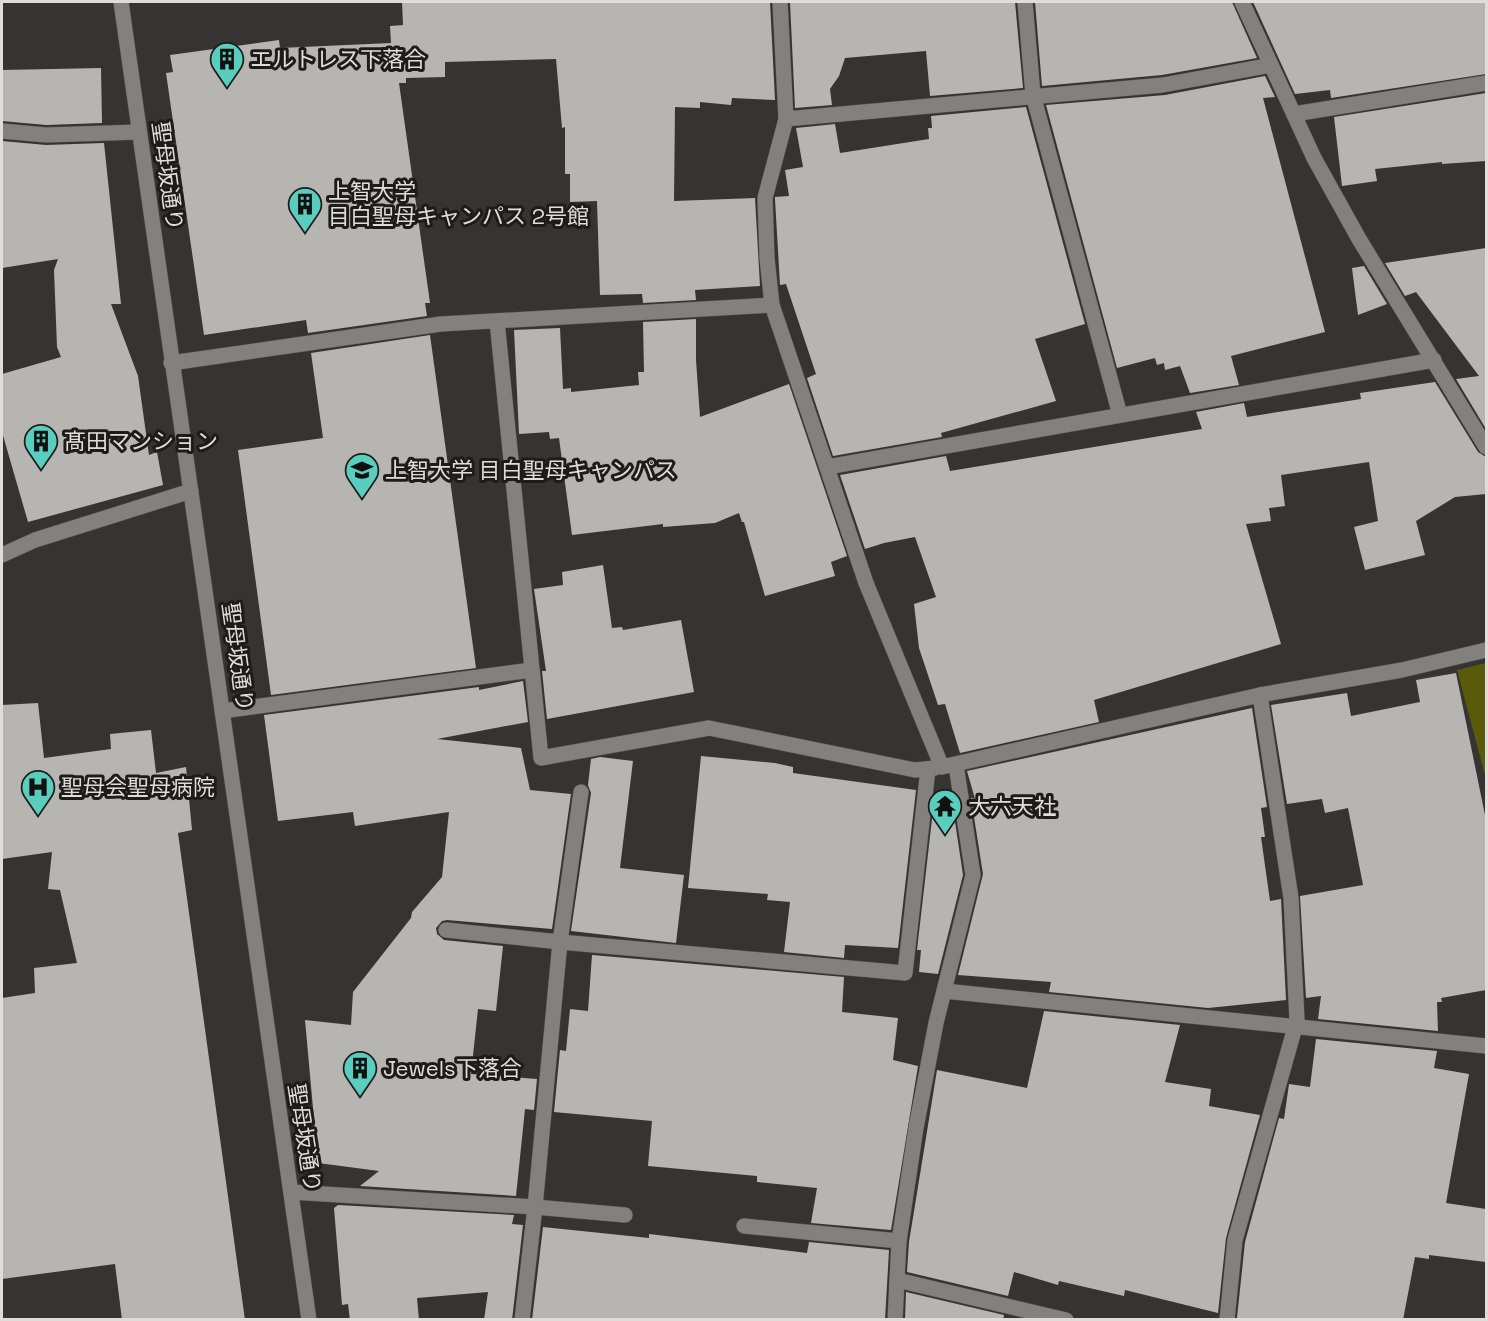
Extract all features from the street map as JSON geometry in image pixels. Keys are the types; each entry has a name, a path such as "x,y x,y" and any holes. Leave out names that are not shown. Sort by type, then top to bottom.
{"street":[{"name":"聖母坂通り","path":"121,2 309,1320"},
{"path":"780,2 786,119 765,198 767,258 772,305 866,583 942,767 973,876 944,991 916,1128 900,1241 895,1320"},
{"path":"1025,2 1033,95 1120,415"},
{"path":"1242,2 1314,158 1359,239 1486,447"},
{"path":"786,119 1163,85 1271,65"},
{"path":"1294,114 1486,83"},
{"path":"2,131 46,135 139,132"},
{"path":"171,363 441,324 772,305"},
{"path":"497,321 542,758 709,728 915,770 942,767 1260,695 1401,670 1486,650"},
{"path":"827,467 1434,360"},
{"path":"3,550 191,491"},
{"path":"222,711 532,670"},
{"path":"1227,1320 1236,1240 1297,1020 1291,898 1260,695"},
{"path":"446,930 905,973 942,767"},
{"path":"522,1320 560,942 581,792"},
{"path":"944,991 1486,1046"},
{"path":"291,1192 625,1215"},
{"path":"744,1226 900,1241"},
{"path":"897,1280 1066,1320"}],"shaded area":[{"path":"1486,663 1486,779 1457,670"}],"building":[{"path":"402,2 770,2 775,100 732,98 731,105 700,102 700,108 675,107 674,201 755,198 760,286 695,290 696,300 643,303 642,294 600,295 597,201 570,202 570,174 565,174 565,127 562,128 556,59 445,62 445,77 406,78 406,83 399,83 430,303 425,303 427,316 308,333 306,320 204,335 166,73 173,72 170,55 279,40 280,48 391,43 390,26 403,25"},
{"path":"790,2 1015,2 1023,88 930,96 926,51 845,58 839,76 830,89 832,105 795,108"},
{"path":"1035,2 1232,2 1257,58 1162,75 1042,86"},
{"path":"1253,2 1486,2 1486,74 1331,98 1330,90 1295,94"},
{"path":"101,68 102,123 46,125 2,121 2,70"},
{"path":"1265,76 1275,97 1263,98 1325,332 1231,356 1239,385 1190,393 1180,366 1165,370 1164,363 1157,365 1155,358 1117,368 1046,105 1165,95"},
{"path":"1486,93 1486,161 1442,164 1442,162 1375,169 1377,181 1342,186 1334,117"},
{"path":"1026,107 1085,324 1035,339 1056,401 941,433 942,437 833,456 807,378 816,374 786,284 780,285 775,197 789,196 785,170 803,167 796,128 835,124 840,153 929,139 928,128 932,128 931,116"},
{"path":"2,141 46,145 104,143 121,304 111,304 138,376 149,455 157,452 163,485 28,522 2,432 2,374 61,357 57,347 54,270 58,259 2,268"},
{"path":"1486,248 1486,429 1456,379 1479,376 1416,292 1405,296 1385,263"},
{"path":"1364,266 1387,304 1358,315 1352,268"},
{"path":"696,319 700,417 789,384 847,556 831,562 835,576 765,596 744,522 739,513 715,523 663,527 663,524 572,535 559,438 550,439 549,432 519,434 514,330 560,328 563,389 571,388 571,392 639,385 638,372 644,372 643,322"},
{"path":"430,335 476,668 271,695 238,450 323,438 311,353"},
{"path":"1435,382 1478,452 1486,457 1486,494 1455,497 1416,521 1425,555 1365,570 1354,527 1378,521 1369,462 1281,475 1285,506 1269,508 1271,521 1246,524 1281,644 1094,700 1099,722 960,753 945,704 938,705 919,648 914,604 936,597 915,537 865,549 840,475 946,456 950,471 1202,429 1196,412 1244,403 1247,417 1361,399 1360,393"},
{"path":"603,565 612,628 622,627 623,630 681,620 694,692 547,719 542,671 546,671 534,589 563,585 562,572"},
{"path":"1456,673 1486,820 1486,990 1441,998 1442,1002 1437,1002 1438,1031 1318,1019 1321,996 1306,998 1300,896 1363,885 1348,808 1325,813 1322,799 1287,804 1271,705 1347,693 1351,716 1420,702 1416,680"},
{"path":"523,681 528,722 437,739 521,748 530,790 571,794 552,929 447,920 442,921 436,928 437,934 444,940 503,946 496,1011 478,1009 471,1074 537,1079 534,1110 525,1109 516,1196 360,1186 379,1171 318,1163 305,1020 351,1025 353,992 411,918 412,912 442,877 449,812 355,826 353,812 278,821 264,715 479,687 479,690"},
{"path":"38,703 44,758 111,749 110,734 151,730 156,773 186,767 192,830 178,833 245,1320 122,1320 115,1264 2,1279 2,998 35,993 34,968 77,963 60,890 48,889 52,852 2,859 2,705"},
{"path":"1252,708 1267,807 1261,808 1265,837 1261,837 1270,901 1281,899 1286,1000 1208,1008 1049,992 1051,982 958,975 983,874 971,798 975,799 967,771"},
{"path":"701,756 775,763 793,767 793,773 916,790 898,948 845,945 844,958 784,952 790,902 767,900 768,894 688,888"},
{"path":"600,757 633,761 620,868 684,875 676,943 571,931 591,793 588,785 591,759"},
{"path":"935,793 951,795 963,875 938,974 919,972 921,950 917,950"},
{"path":"592,955 844,977 842,1012 898,1018 893,1060 918,1066 891,1230 811,1223 817,1188 757,1182 757,1176 648,1166 652,1121 554,1112 560,1050 566,1051 570,1009 588,1011"},
{"path":"1044,1011 1180,1025 1165,1082 1211,1089 1209,1106 1260,1115 1226,1238 1218,1313 1125,1290 1124,1296 1059,1281 1058,1285 1014,1272 1008,1296 907,1272 909,1242 937,1070 1027,1088"},
{"path":"1316,1039 1437,1051 1434,1068 1469,1074 1446,1203 1486,1209 1486,1262 1429,1255 1429,1259 1415,1257 1403,1320 1237,1318 1245,1242 1279,1118 1284,1119 1289,1084 1310,1087"},
{"path":"338,1205 514,1215 512,1224 523,1225 512,1320 484,1320 488,1292 417,1298 419,1320 350,1320 348,1304 342,1305 334,1208"},
{"path":"543,1227 649,1238 649,1234 807,1253 809,1242 889,1250 885,1320 532,1320"},
{"path":"906,1292 1004,1315 1003,1320 905,1320"}],"place":[{"name":"エルトレス下落合","path":"227,88"},
{"name":"上智大学 目白聖母キャンパス 2号館","path":"305,233"},
{"name":"髙田マンション","path":"41,470"},
{"name":"上智大学 目白聖母キャンパス","path":"362,499"},
{"name":"聖母会聖母病院","path":"38,816"},
{"name":"大六天社","path":"945,835"},
{"name":"Jewels下落合","path":"360,1097"}]}
